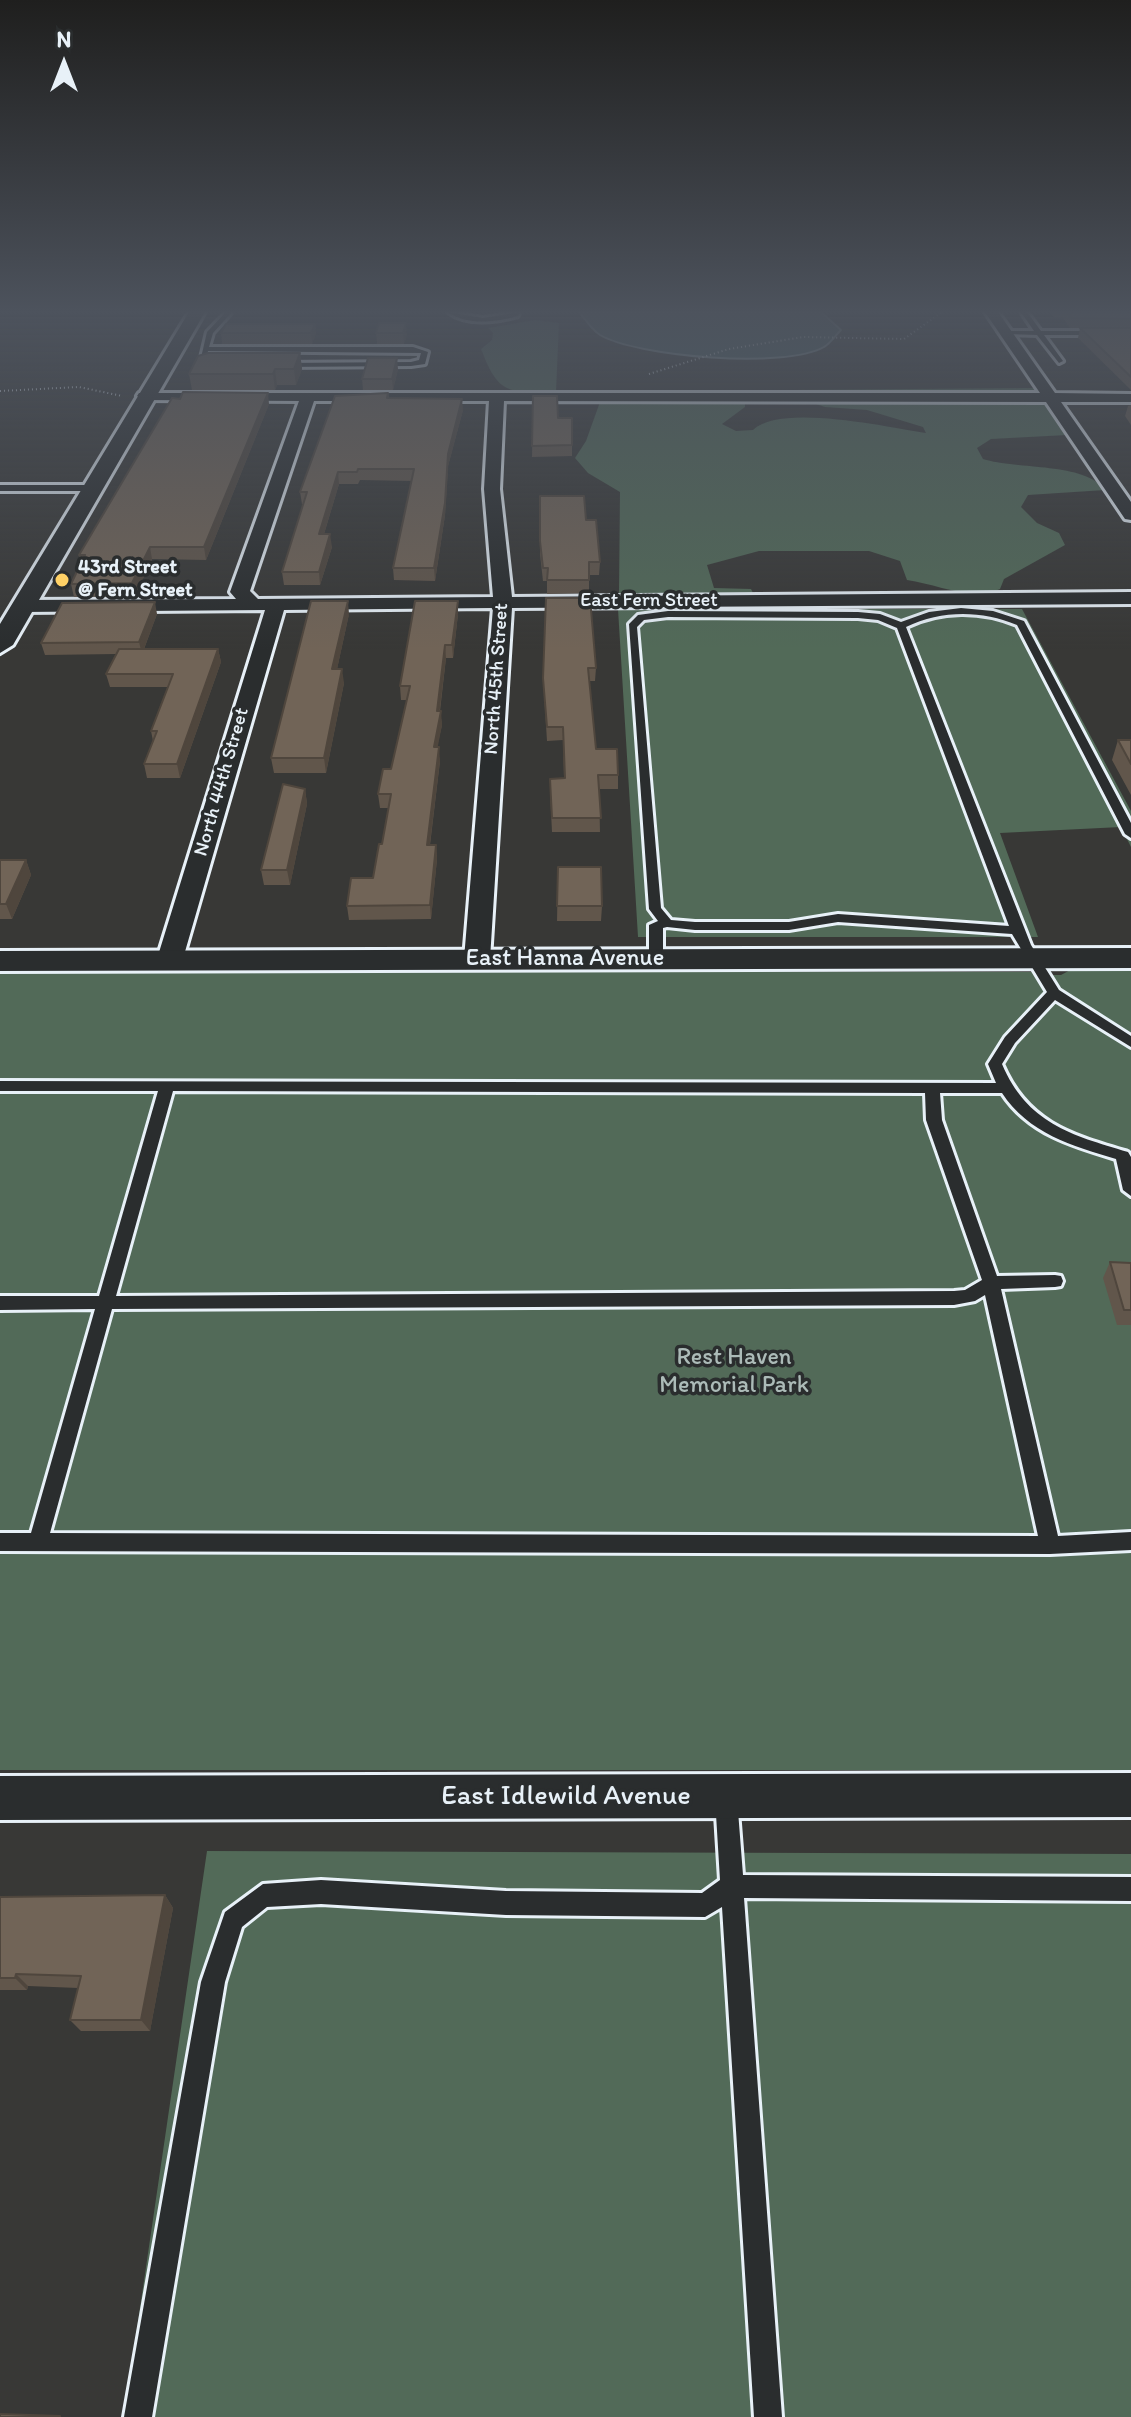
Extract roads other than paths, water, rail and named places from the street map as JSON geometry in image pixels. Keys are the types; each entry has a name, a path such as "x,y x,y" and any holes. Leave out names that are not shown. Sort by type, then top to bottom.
{"street":[{"path":"0,645 91,488 123,425"},
{"name":"North 44th Street","path":"169,962 264,604 240,592 298,425"},
{"name":"North 45th Street","path":"477,959 503,602 492,489 496,425"},
{"path":"1068,425 1131,515"},
{"name":"East Fern Street","path":"22,606 1131,598"},
{"name":"East Hanna Avenue","path":"0,961 1131,958"},
{"name":"East Idlewild Avenue","path":"0,1798 1131,1795"}],"lane":[{"path":"0,488 91,488"},
{"path":"901,626 913,619 956,613 1002,613 1021,623 1131,834"},
{"path":"667,923 655,909 632,626 641,617 668,614 880,617 901,626 1017,930 1054,993 1131,1042"},
{"path":"656,958 656,925 667,923 709,927 789,926 838,918 1017,930"},
{"path":"1054,993 1010,1040 995,1064 1003,1088 1027,1114 1054,1134 1127,1155 1131,1190"},
{"path":"0,1086 1003,1088"},
{"path":"38,1542 167,1086"},
{"path":"932,1088 934,1120 991,1283 1050,1545"},
{"path":"0,1303 954,1298 969,1296 991,1283 1055,1281"},
{"path":"0,1542 1050,1545 1131,1541"},
{"path":"726,1796 768,2417"},
{"path":"138,2417 213,1982 233,1920 263,1896 321,1892 506,1903 705,1905 732,1886 1131,1889"}],"place":[{"name":"43rd Street @ Fern Street","path":"62,580"}],"park label":[{"name":"Rest Haven Memorial Park","path":"734,1372"}]}
